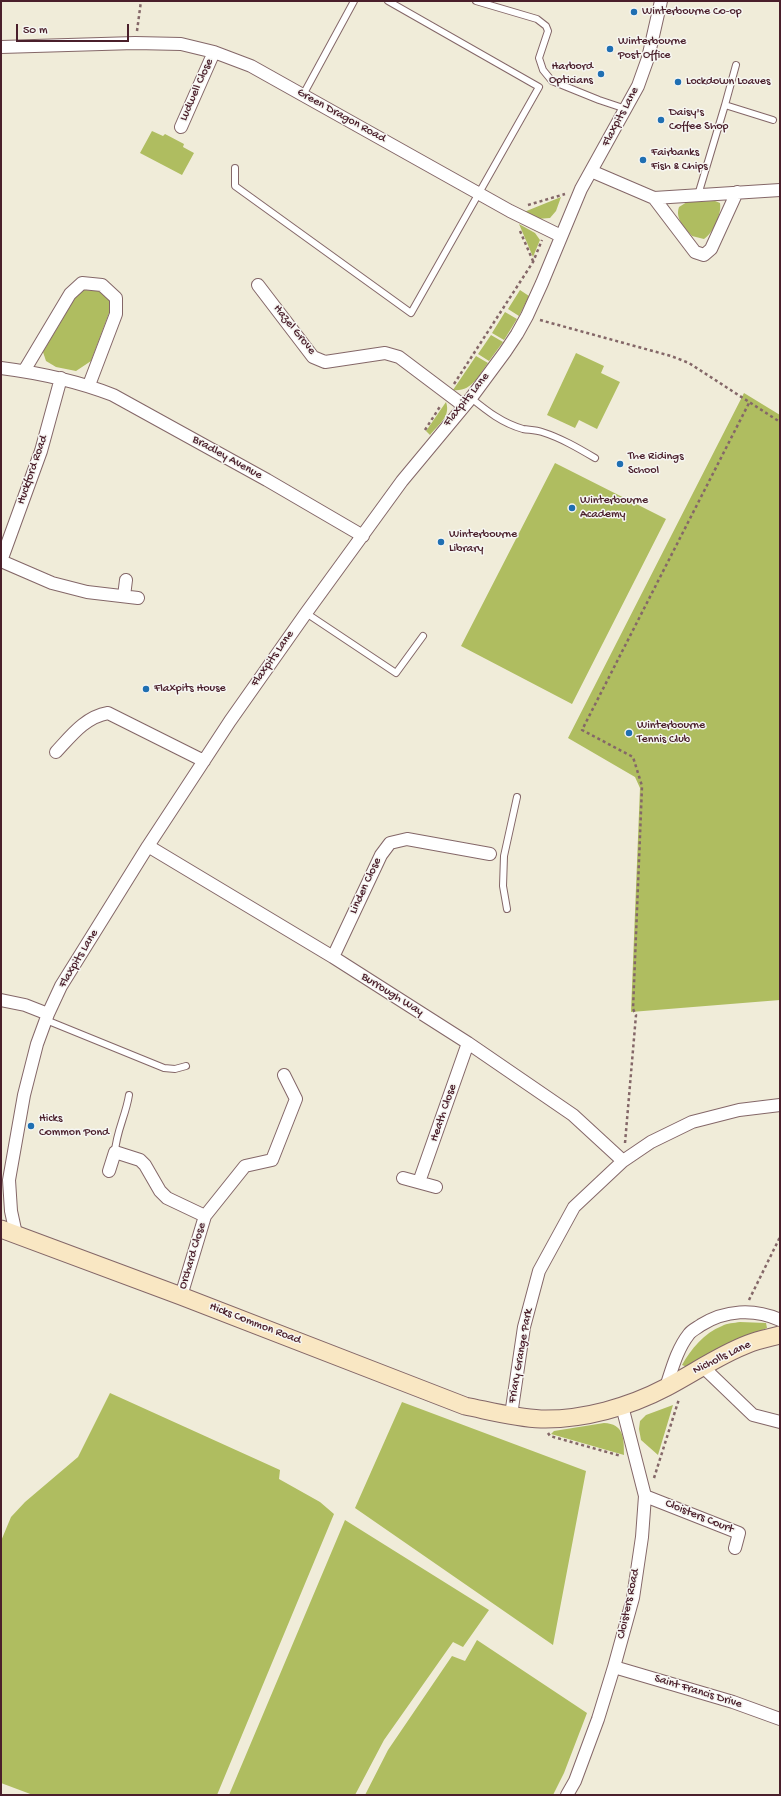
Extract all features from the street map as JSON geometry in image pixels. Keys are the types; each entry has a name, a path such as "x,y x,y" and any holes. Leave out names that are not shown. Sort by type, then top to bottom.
{"street":[{"name":"Flaxpits Lane","path":"8,1231 11,1211 9,1180 24,1095 37,1044 61,986 148,846 204,761 306,613 402,481 506,352 528,316 581,189 638,86 648,58 662,1"},
{"name":"Green Dragon Road","path":"1,47 135,43 181,44 214,52 251,66 479,193 561,236"},
{"name":"Ludwell Close","path":"181,127 214,52"},
{"path":"591,171 654,198 698,194 780,190"},
{"path":"654,198 695,252 704,255 711,249 737,192"},
{"path":"24,371 70,294 82,283 102,285 116,298 116,314 89,385"},
{"name":"Hazel Grove","path":"258,285 313,357 325,362 385,353 399,357 448,394 467,402"},
{"name":"Bradley Avenue","path":"1,368 61,378 89,385 113,395 267,480 363,536"},
{"name":"Huckford Road","path":"1,561 41,451 61,378"},
{"path":"1,561 52,583 87,592 138,598"},
{"path":"124,596 126,580"},
{"path":"56,752 77,729 97,715 108,713 204,761"},
{"name":"Linden Close","path":"333,957 381,855 390,843 407,839 490,854"},
{"name":"Burrough Way","path":"148,846 333,957 468,1043 572,1115 623,1162"},
{"path":"1,1000 24,1005 47,1017"},
{"name":"Heath Close","path":"419,1182 468,1043"},
{"name":"Orchard Close","path":"181,1296 205,1216 245,1166 272,1160 296,1098 284,1076"},
{"name":"Friary Grange Park","path":"511,1415 524,1327 539,1271 574,1207 623,1162 651,1142 692,1122 739,1110 780,1105"},
{"path":"109,1171 115,1152"},
{"name":"Orchard Close","path":"115,1152 140,1160 146,1165 160,1191 167,1198 205,1216"},
{"path":"403,1178 436,1187"},
{"name":"Flaxpits Lane","path":"1,1192 9,1180"},
{"name":"Hicks Common Road","path":"8,1231 465,1406 511,1415"},
{"name":"Nicholls Lane","path":"666,1387 679,1351 690,1333 711,1319 730,1313 743,1312 780,1320"},
{"name":"Nicholls Lane","path":"511,1415 541,1419 573,1417 622,1406 666,1387 702,1366 748,1343 780,1335"},
{"path":"702,1366 752,1415 780,1422"},
{"name":"Cloisters Road","path":"566,1795 575,1781 598,1720 614,1667 633,1598 642,1537 645,1496 622,1406"},
{"name":"Cloisters Court","path":"645,1496 739,1533 735,1548"},
{"name":"Saint Francis Drive","path":"614,1667 733,1702 780,1719"}],"lane":[{"path":"303,95 354,1"},
{"path":"235,168 235,186 412,313 539,87 388,1"},
{"path":"476,1 537,19 546,26 548,31 540,58 543,70 552,81 626,109"},
{"path":"698,194 736,65"},
{"path":"725,104 773,120"},
{"path":"467,402 491,415 524,429 541,431 567,442 595,458"},
{"path":"306,613 396,673 423,636"},
{"path":"507,909 503,886 504,856 517,797"},
{"path":"490,854 504,856"},
{"path":"47,1017 164,1068 176,1069 186,1066"},
{"path":"115,1152 116,1139 126,1112 129,1095"}],"path":[{"path":"135,43 141,1"},
{"path":"424,433 533,262 546,228"},
{"path":"528,316 671,356 689,363 780,422"},
{"path":"623,1162 636,1015 633,1009 642,786 633,757 582,730 749,403"},
{"path":"743,1312 780,1237"},
{"path":"645,1496 656,1476 686,1375"},
{"path":"541,1419 550,1436 636,1460"}],"green space":[{"path":"152,131 163,136 165,134 184,144 183,147 194,153 182,175 140,153"},
{"path":"561,197 556,211 550,218 537,219 524,212"},
{"path":"715,201 720,203 720,212 711,232 704,239 692,236 679,219 679,207 687,202"},
{"path":"519,224 535,233 540,240 533,257"},
{"path":"84,290 99,291 110,301 109,313 91,361 76,371 56,367 46,361 43,352 75,298"},
{"path":"520,290 529,296 519,316 508,309"},
{"path":"505,312 517,319 504,340 492,333"},
{"path":"491,335 503,342 489,361 478,354"},
{"path":"576,353 604,366 601,373 620,382 597,429 579,420 575,428 547,415"},
{"path":"476,356 488,363 478,378 470,386 460,390 453,390"},
{"path":"744,393 780,415 780,1000 631,1012 640,788 635,777 568,738"},
{"path":"446,402 446,416 430,435 426,431"},
{"path":"555,463 666,519 572,704 461,646"},
{"path":"740,1322 766,1323 767,1328 722,1347 687,1367 682,1365 694,1347 709,1333 726,1324"},
{"path":"110,1393 280,1470 279,1479 320,1502 334,1514 217,1795 33,1795 1,1783 1,1541 11,1517 25,1502 78,1457"},
{"path":"402,1402 586,1471 553,1645 355,1508"},
{"path":"673,1405 658,1455 641,1440 639,1429 640,1421 646,1415"},
{"path":"604,1423 616,1426 622,1433 624,1455 551,1434 554,1431"},
{"path":"345,1520 489,1610 463,1647 453,1642 384,1740 355,1795 229,1795"},
{"path":"477,1640 587,1713 564,1773 553,1795 365,1795 388,1750 452,1656 465,1661"}],"place":[{"name":"Winterbourne Co-op","path":"634,12"},
{"name":"Winterbourne Post Office","path":"610,49"},
{"name":"Harbord Opticians","path":"601,74"},
{"name":"Lockdown Loaves","path":"678,82"},
{"name":"Daisy's Coffee Shop","path":"661,120"},
{"name":"Fairbanks Fish & Chips","path":"643,160"},
{"name":"The Ridings School","path":"620,464"},
{"name":"Winterbourne Academy","path":"572,508"},
{"name":"Winterbourne Library","path":"441,542"},
{"name":"Flaxpits House","path":"146,689"},
{"name":"Winterbourne Tennis Club","path":"629,733"},
{"name":"Hicks Common Pond","path":"31,1126"}]}
